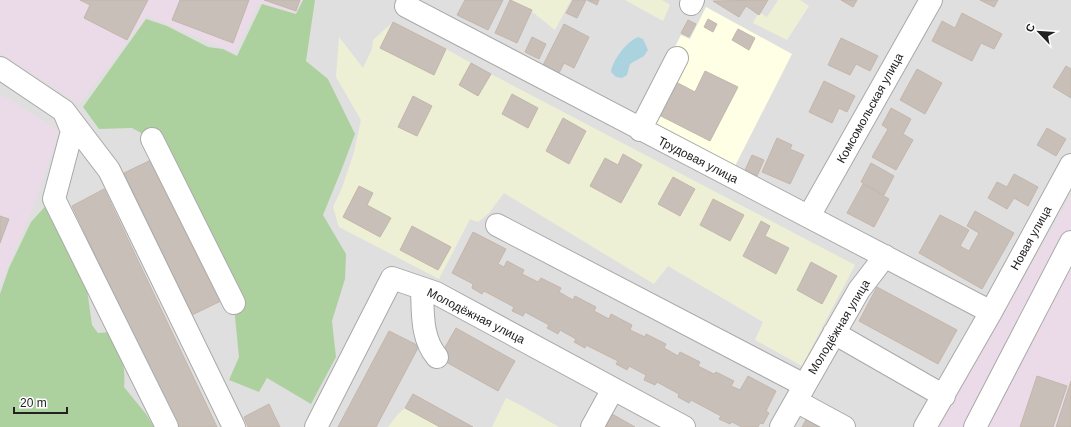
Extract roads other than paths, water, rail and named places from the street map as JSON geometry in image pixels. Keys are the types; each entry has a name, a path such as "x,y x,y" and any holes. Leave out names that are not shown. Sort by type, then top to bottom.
{"street":[{"name":"Комсомольская улица","path":"807,215 812,209 931,0"},
{"name":"Трудовая улица","path":"406,6 640,130 807,215 991,312"},
{"path":"640,130 677,58"},
{"path":"0,68 64,111 109,170 234,427"},
{"path":"64,111 72,131 54,199 166,427"},
{"path":"152,139 234,303"},
{"name":"Новая улица","path":"991,312 1071,165"},
{"path":"497,225 800,393 844,427"},
{"path":"975,427 1071,242"},
{"name":"Молодёжная улица","path":"781,427 859,290 885,256"},
{"name":"Молодёжная улица","path":"316,427 392,278 436,293 684,427"},
{"path":"422,289 423,323 429,347 437,357"},
{"path":"925,427 991,312"},
{"path":"834,333 944,396"},
{"path":"592,427 613,389"}],"water":[{"path":"638,37 643,39 648,50 644,56 630,64 627,75 622,78 616,77 611,72 614,62 625,47"}]}
